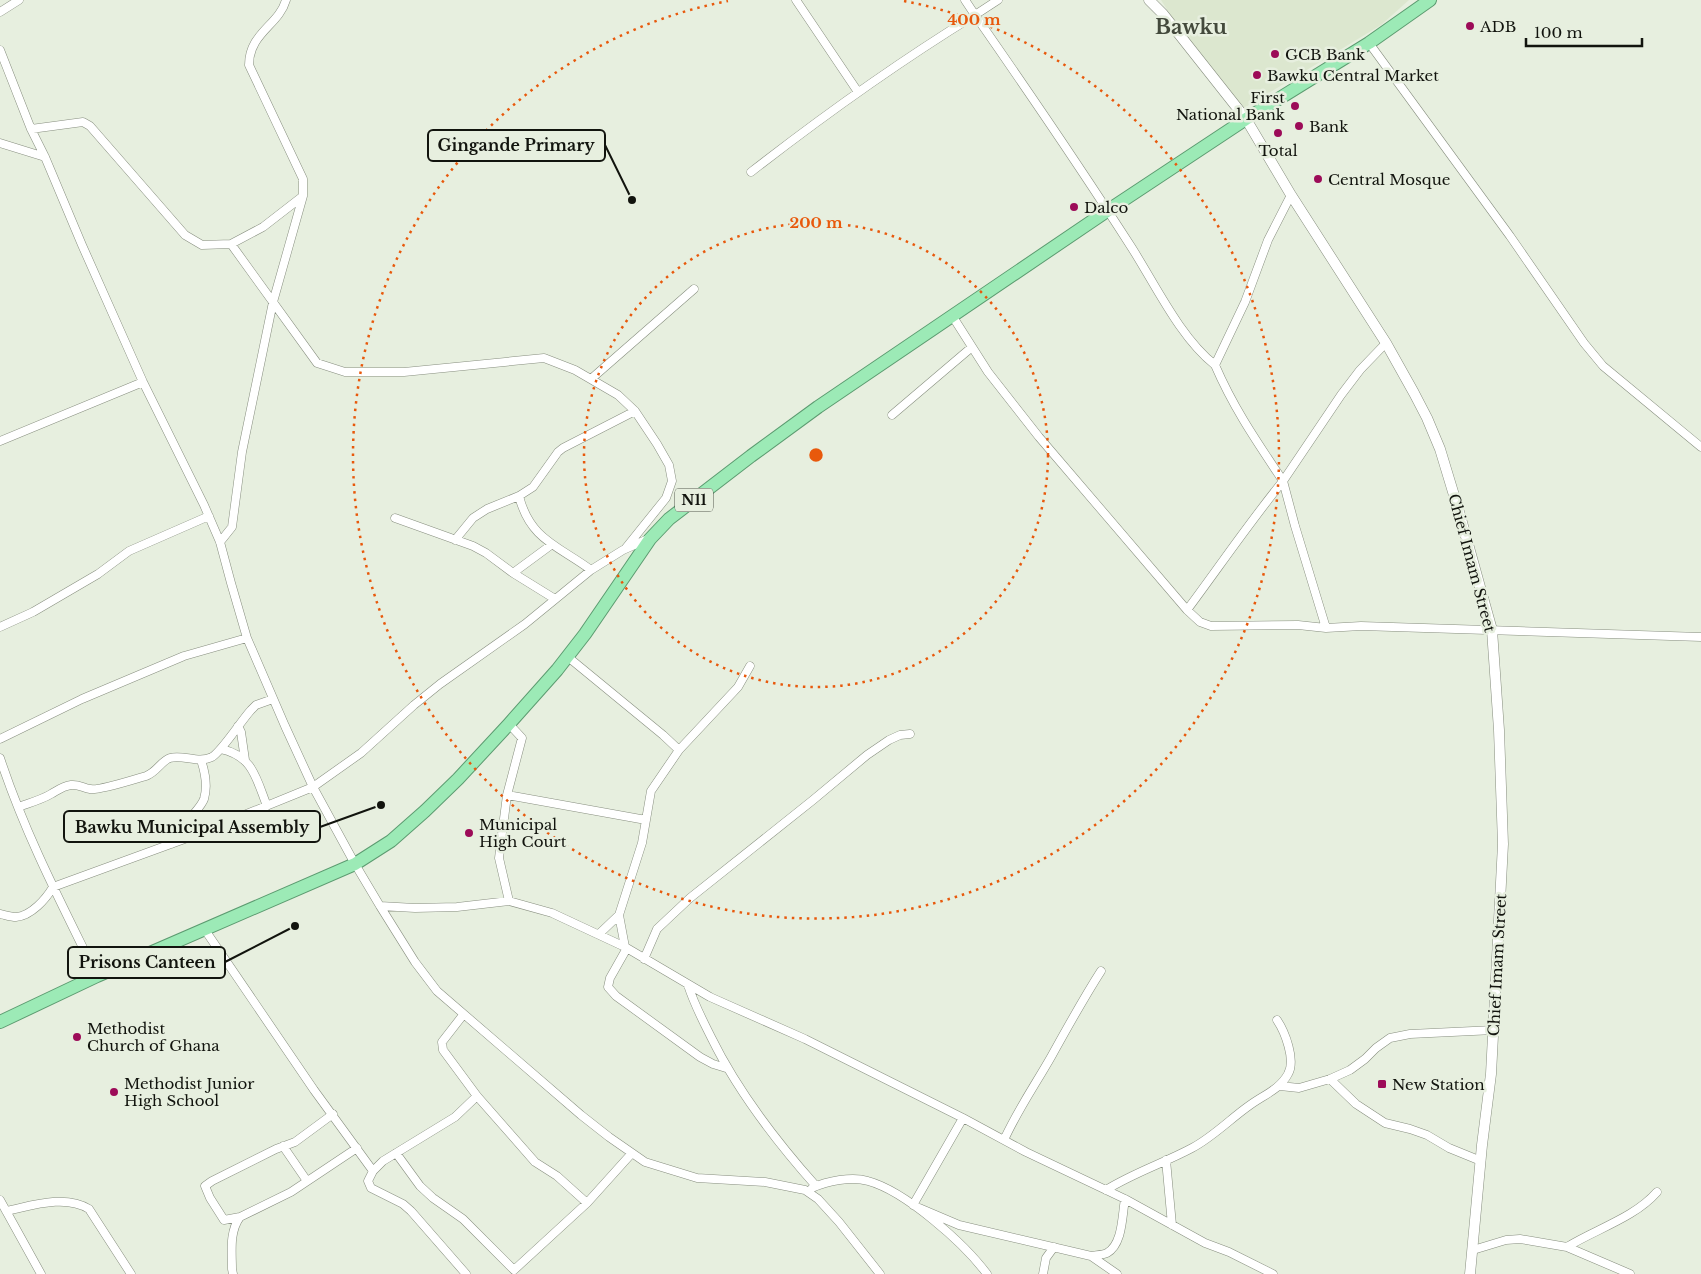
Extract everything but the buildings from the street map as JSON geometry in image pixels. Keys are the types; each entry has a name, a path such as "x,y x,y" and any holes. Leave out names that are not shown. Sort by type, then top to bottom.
{"highway":[{"name":"N11","path":"0,1022 97,976 355,864 391,841 458,779 568,657 650,538 668,519 818,407 1107,211 1246,119 1368,43 1430,0"}],"street":[{"path":"0,12 18,0"},
{"path":"220,542 232,527 242,452 273,302 303,196 303,179 249,65 249,54 256,40 285,4 286,0"},
{"path":"796,0 858,92"},
{"path":"965,0 1107,211 1178,322 1194,345 1215,365 1231,401 1248,430 1283,481 1326,628"},
{"path":"751,172 886,72 998,0"},
{"name":"Chief Imam Street","path":"1150,0 1246,119 1386,342 1427,418 1440,449 1492,630 1499,730 1503,844 1491,1074 1470,1274"},
{"path":"1368,43 1510,236 1602,366 1701,447"},
{"path":"0,50 31,129 45,157 85,253 143,382 220,542 248,638 273,699 314,787 355,864 415,962 437,991 463,1015 507,1050 581,1115 645,1162 697,1178 765,1182 805,1190 818,1199 839,1222 880,1274"},
{"path":"31,129 83,122 90,126 185,235 202,245 231,244 263,227 303,196"},
{"path":"0,143 45,157"},
{"path":"1215,365 1245,302 1268,240 1292,195"},
{"path":"231,244 317,363 345,372 404,372 544,358 575,370 618,395 635,411 669,465 672,481 666,498 623,550"},
{"path":"591,379 694,290"},
{"path":"953,317 988,372 1039,437 1187,610 1200,622 1211,626 1298,625 1326,628 1361,626 1701,637"},
{"path":"1187,610 1255,516 1283,481 1341,395 1360,370 1386,342"},
{"path":"892,415 972,347"},
{"path":"0,441 143,382"},
{"path":"455,540 473,518 487,509 519,496 533,487 558,452 563,448 635,411"},
{"path":"519,496 522,509 534,530 551,545 564,551 592,570"},
{"path":"0,627 33,612 98,574 129,552 209,516"},
{"path":"396,518 486,553 513,573 555,599"},
{"path":"0,914 16,917 24,915 47,897 53,887 172,844 314,787 361,753 414,705 524,624 592,570 623,550 650,538"},
{"path":"513,573 551,545"},
{"path":"0,739 82,699 184,656 248,638"},
{"path":"568,657 679,750"},
{"path":"599,934 619,915 642,843 651,791 679,750 738,687 750,666"},
{"path":"18,806 50,795 65,786 74,784 90,789 100,788 148,775 157,770 165,760 172,757 201,760 211,757 221,749 256,705 273,699"},
{"path":"509,724 522,738 507,795 499,858 510,901"},
{"path":"238,726 241,732 245,760"},
{"path":"644,959 658,929 690,898 867,755 889,740 900,735 910,734"},
{"path":"221,749 232,752 248,763 267,806"},
{"path":"0,758 18,806 53,887 97,976"},
{"path":"172,844 171,838 204,800 206,781 201,760"},
{"path":"507,795 646,820"},
{"path":"380,906 415,908 457,907 510,901 552,913 626,948 710,997 805,1039 1125,1199 1205,1243 1229,1252 1269,1273"},
{"path":"619,915 626,948 610,978 608,987 616,996 700,1057 726,1068"},
{"path":"205,930 314,1090 373,1171"},
{"path":"1004,1140 1024,1099 1101,971"},
{"path":"688,985 701,1019 726,1068 777,1141 816,1186"},
{"path":"463,1015 444,1037 442,1046 477,1096 535,1162 557,1176 586,1203"},
{"path":"1106,1190 1118,1182 1192,1148 1229,1122 1246,1107 1280,1086 1289,1072 1290,1062 1283,1030 1277,1020"},
{"path":"1280,1086 1299,1088 1330,1079 1350,1070 1390,1038 1410,1034 1494,1030"},
{"path":"1330,1079 1356,1104 1385,1123 1427,1135 1449,1148 1481,1161"},
{"path":"466,1274 411,1211 403,1204 371,1188 368,1180 373,1171 383,1161 456,1117 477,1096"},
{"path":"333,1114 295,1142 283,1146 205,1186 206,1191 224,1220 240,1217 291,1192 357,1148"},
{"path":"916,1206 963,1118"},
{"path":"283,1146 307,1181"},
{"path":"396,1153 420,1186 433,1198 463,1219 512,1272 586,1203 632,1153"},
{"path":"1166,1160 1172,1225"},
{"path":"805,1190 816,1186 852,1180 866,1180 888,1188 916,1206 976,1260 987,1274"},
{"path":"1567,1247 1624,1217 1651,1199 1657,1192"},
{"path":"1091,1256 1106,1254 1114,1246 1119,1236 1125,1199"},
{"path":"0,1200 41,1274"},
{"path":"6,1211 45,1202 80,1203 89,1209 131,1274"},
{"path":"916,1206 960,1225 1091,1256 1117,1274"},
{"path":"233,1274 234,1225 240,1217"},
{"path":"1473,1250 1506,1240 1520,1240 1567,1247 1630,1274"},
{"path":"1043,1274 1046,1258 1054,1247"}],"shaded area":[{"name":"Bawku Central Market","path":"1161,0 1409,0 1381,25 1244,108 1187,41"}],"place":[{"name":"ADB","path":"1470,26"},
{"name":"GCB Bank","path":"1275,54"},
{"name":"Bawku Central Market","path":"1257,75"},
{"name":"First National Bank","path":"1295,106"},
{"name":"Bank","path":"1299,126"},
{"name":"Total","path":"1278,133"},
{"name":"Central Mosque","path":"1318,179"},
{"name":"Gingande Primary","path":"632,200"},
{"name":"Dalco","path":"1074,207"},
{"name":"Bawku Municipal Assembly","path":"381,805"},
{"name":"Municipal High Court","path":"469,833"},
{"name":"Prisons Canteen","path":"295,926"},
{"name":"Methodist Church of Ghana","path":"77,1037"},
{"name":"New Station","path":"1382,1084"},
{"name":"Methodist Junior High School","path":"114,1092"}],"district":[{"name":"Bawku","path":"1191,27"}]}
